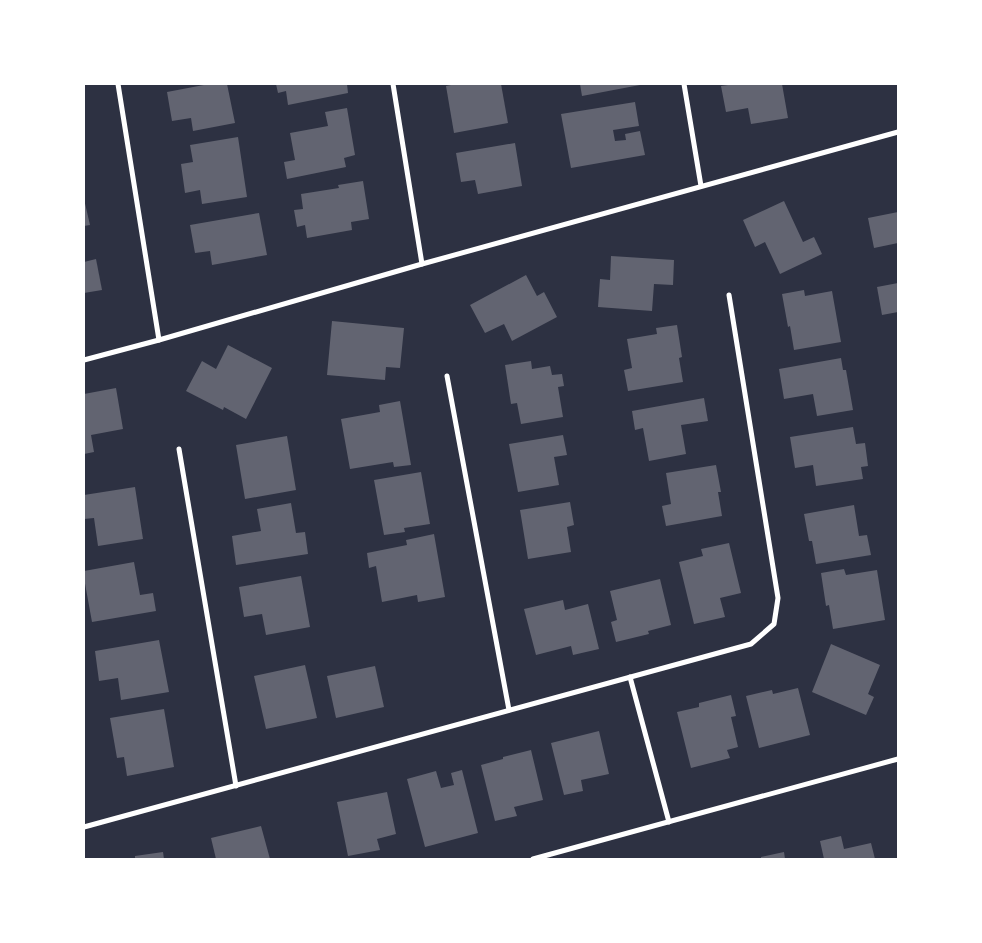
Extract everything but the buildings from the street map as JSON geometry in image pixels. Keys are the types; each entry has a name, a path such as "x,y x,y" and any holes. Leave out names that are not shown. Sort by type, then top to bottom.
{"street":[{"path":"118,84 159,340"},
{"path":"393,84 422,264"},
{"path":"684,84 701,186"},
{"path":"84,360 898,132"},
{"path":"84,827 751,644 774,624 778,598 729,295"},
{"path":"447,376 509,710"},
{"path":"180,449 236,786"},
{"path":"630,677 669,822"},
{"path":"533,859 898,759"}]}
